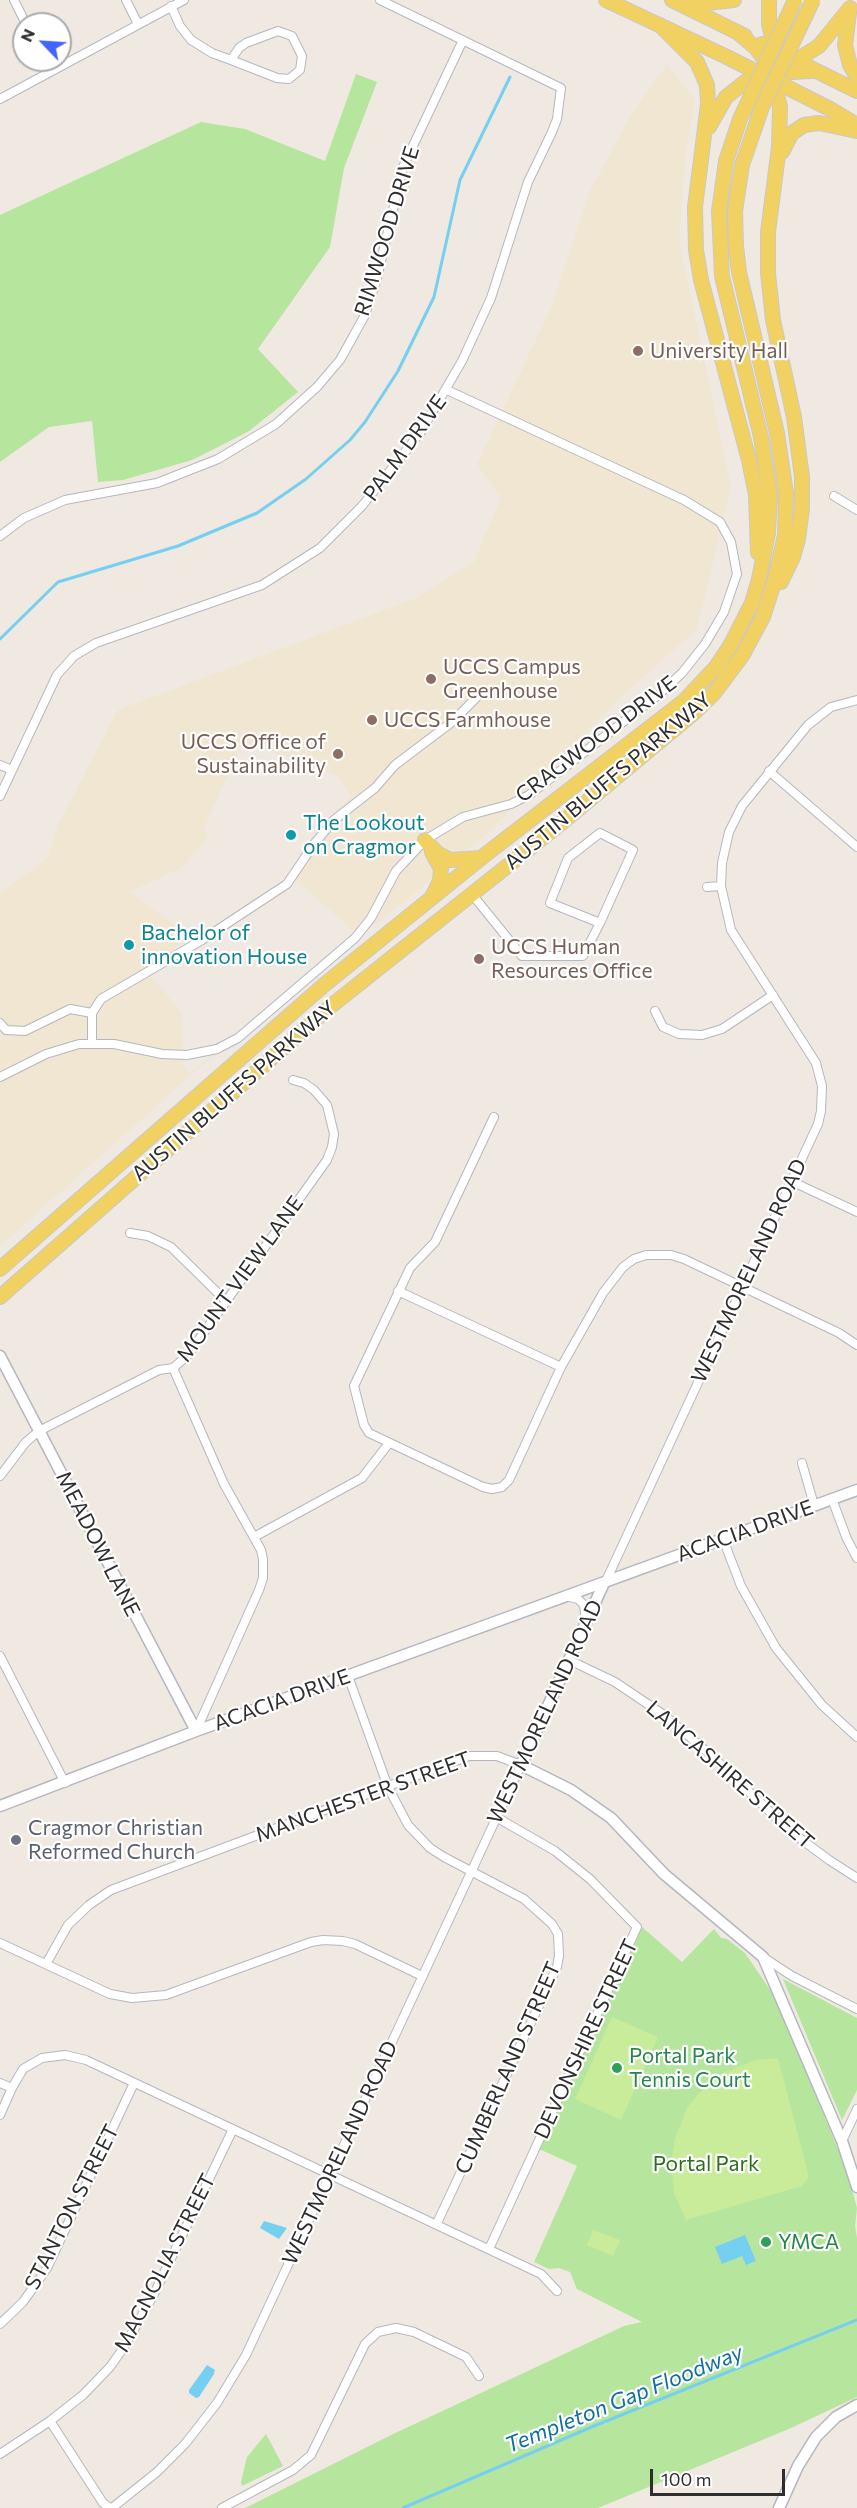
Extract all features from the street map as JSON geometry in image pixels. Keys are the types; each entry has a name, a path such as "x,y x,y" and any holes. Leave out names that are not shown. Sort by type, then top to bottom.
{"main road":[{"path":"606,0 727,57 773,68 823,74"},
{"path":"673,0 706,3 734,0"},
{"path":"673,0 737,32 773,68 815,101 857,125"},
{"path":"769,0 773,68 780,106 778,163 768,232 769,288 773,320 800,451 802,508 793,557 770,599"},
{"name":"AUSTIN BLUFFS PARKWAY","path":"0,1269 265,1034 481,858 664,717 700,685 716,667 736,636 752,603 759,579 768,533 770,495 761,437 722,276 719,211 726,161 740,119 795,0"},
{"name":"AUSTIN BLUFFS PARKWAY","path":"0,1297 332,1006 559,825 696,711 715,692 742,656 770,599 785,535 786,493 777,433 739,272 735,228 738,185 742,165 762,107 813,0"},
{"path":"702,148 715,113 726,97 745,82 819,46 843,23 851,4"},
{"path":"843,23 847,56 857,77"},
{"path":"660,25 691,54 704,74 707,85 708,104 695,207 696,250 700,280 749,460 756,495 759,579"},
{"path":"794,60 857,91"},
{"path":"778,163 792,134 804,125 819,123 857,132"},
{"path":"425,840 437,853 450,860 481,858 471,882 471,893"},
{"path":"425,840 441,869 440,881 433,897"}],"street":[{"path":"126,0 138,24"},
{"path":"72,60 184,0"},
{"name":"PALM DRIVE","path":"0,796 57,675 74,656 96,643 262,585 304,560 333,536 362,506 420,433 447,390 491,298 525,189 557,119 561,88 380,0"},
{"path":"171,6 180,26 196,45 231,60 283,80 289,79 300,70 302,56 292,36 278,31 246,43 238,48 231,60"},
{"name":"RIMWOOD DRIVE","path":"0,536 24,518 65,500 143,487 219,459 276,424 317,387 340,360 365,315 382,261 403,167 463,40"},
{"path":"0,99 50,72"},
{"name":"CRAGWOOD DRIVE","path":"0,1077 66,1047 92,1043 114,1044 156,1053 180,1055 206,1052 238,1038 355,938 371,918 396,871 425,840 463,817 511,804 529,795 658,695 682,673 705,644 724,612 736,574 734,552 720,522 702,509 447,390"},
{"path":"834,496 857,510"},
{"path":"92,1043 92,1013 99,1002 113,990 174,957 287,884 314,844 340,815 375,788 395,765 452,722 476,698"},
{"name":"WESTMORELAND ROAD","path":"111,2508 157,2472 185,2444 217,2403 246,2355 818,1124 823,1098 816,1063 731,930 721,886 722,864 729,832 742,806 769,771 819,715 845,701 857,700"},
{"path":"0,765 12,770"},
{"path":"769,771 857,847"},
{"path":"471,893 522,957 584,956 600,923 633,850 600,833 568,858 550,903 600,923"},
{"path":"707,887 721,886"},
{"path":"655,1011 663,1027 679,1034 702,1035 722,1029 773,995"},
{"path":"0,1023 6,1030 25,1031 74,1008 92,1013"},
{"name":"MOUNT VIEW LANE","path":"0,1476 26,1442 39,1431 159,1370 173,1368 187,1356 327,1160 332,1147 333,1126 327,1105 314,1090 293,1080"},
{"path":"494,1116 435,1242 410,1268 354,1386 364,1425 369,1433 483,1487 492,1489 502,1487 509,1480 561,1367 608,1285 623,1267 634,1259 646,1255 671,1255 742,1286 857,1345"},
{"path":"791,1181 857,1212"},
{"path":"130,1233 161,1241 226,1302"},
{"path":"398,1291 561,1367"},
{"name":"MEADOW LANE","path":"0,1356 196,1731"},
{"path":"173,1368 224,1484 254,1537 263,1559 262,1578 196,1731"},
{"path":"254,1537 362,1478 389,1443"},
{"path":"802,1463 814,1505"},
{"name":"ACACIA DRIVE","path":"0,1806 196,1731 857,1490"},
{"path":"832,1499 857,1558"},
{"path":"723,1539 741,1586 776,1648 822,1705 857,1737"},
{"path":"565,1596 578,1599 584,1605 586,1622"},
{"path":"0,1656 65,1783"},
{"name":"LANCASHIRE STREET","path":"569,1660 615,1682 664,1715 712,1756 790,1831 857,1878"},
{"name":"CUMBERLAND STREET","path":"348,1676 388,1787 400,1813 418,1838 444,1857 524,1899 539,1910 558,1934 557,1967 437,2223"},
{"name":"MANCHESTER STREET","path":"46,1964 68,1924 89,1905 111,1890 479,1754 497,1756 521,1765 571,1790 610,1818 664,1874 763,1957 792,1976 857,2009"},
{"name":"DEVONSHIRE STREET","path":"489,2249 637,1927 590,1879 555,1851 496,1817"},
{"path":"0,1942 110,1994 144,1998 180,1991 311,1942 332,1940 355,1944 422,1976"},
{"path":"763,1957 842,2141 857,2186"},
{"path":"0,2115 23,2069 32,2062 53,2056 86,2060 329,2175 437,2223 541,2274 557,2291"},
{"path":"0,2083 12,2088"},
{"name":"STANTON STREET","path":"0,2324 23,2302 47,2268 134,2083"},
{"path":"842,2141 857,2109"},
{"name":"MAGNOLIA STREET","path":"0,2454 50,2421 89,2389 110,2367 129,2339 154,2294 233,2129"},
{"path":"222,2508 292,2470 311,2455 365,2344 378,2332 396,2328 414,2332 466,2357 478,2376"},
{"path":"779,2508 809,2446 828,2424 857,2405"},
{"path":"50,2421 103,2503 111,2508"}],"shaded area":[{"path":"667,64 695,100 686,151 679,241 731,487 697,629 622,696 488,833 194,1072 0,1246 0,894 48,858 57,827 118,710 414,599 474,562 501,498 477,464 552,306 590,191 630,117","holes":["242,744 291,757 338,776 351,796 316,837 292,876 358,935 189,1074 183,1063 182,1013 146,970 192,937 129,892 181,868 208,838 204,828"]}],"green space":[{"path":"356,74 377,82 344,168 330,247 258,349 298,392 249,431 222,445 192,460 123,480 98,482 92,421 49,427 0,462 0,215 201,122 245,129 325,161"},
{"name":"Portal Park","path":"641,1926 682,1962 714,1929 721,1938 727,1939 745,1953 775,1997 847,2171 857,2208 855,2226 857,2238 857,2397 791,2428 598,2508 245,2508 389,2436 624,2326 642,2322 577,2289 570,2272 559,2268 549,2269 534,2262 577,2166 539,2149"},
{"path":"783,1979 857,2018 857,2090 842,2120"},
{"name":"Portal Park Tennis Court","path":"612,2017 658,2037 621,2120 575,2099"},
{"name":"Portal Park","path":"778,2058 809,2177 802,2186 686,2220 674,2193 671,2164 675,2138 687,2108 699,2093 721,2074 755,2060"},
{"path":"593,2230 620,2240 613,2256 587,2245"},
{"path":"266,2434 283,2466 242,2486 247,2457"}],"water":[{"path":"264,2221 287,2228 279,2239 260,2228"},
{"path":"745,2235 756,2261 746,2265 742,2256 722,2264 715,2247"},
{"path":"207,2365 215,2370 214,2374 196,2398 189,2393 189,2390"}],"waterway":[{"path":"0,639 58,582 178,546 257,513 306,479 350,440 365,422 398,371 434,297 460,180 510,77"},
{"name":"Templeton Gap Floodway","path":"403,2508 594,2426 857,2320"}],"place":[{"name":"University Hall","path":"638,351"},
{"name":"UCCS Campus Greenhouse","path":"431,679"},
{"name":"UCCS Farmhouse","path":"372,720"},
{"name":"UCCS Office of Sustainability","path":"338,754"},
{"name":"The Lookout on Cragmor","path":"291,835"},
{"name":"Bachelor of innovation House","path":"129,945"},
{"name":"UCCS Human Resources Office","path":"479,959"},
{"name":"Cragmor Christian Reformed Church","path":"16,1840"},
{"name":"Portal Park Tennis Court","path":"617,2068"},
{"name":"YMCA","path":"766,2242"}]}
